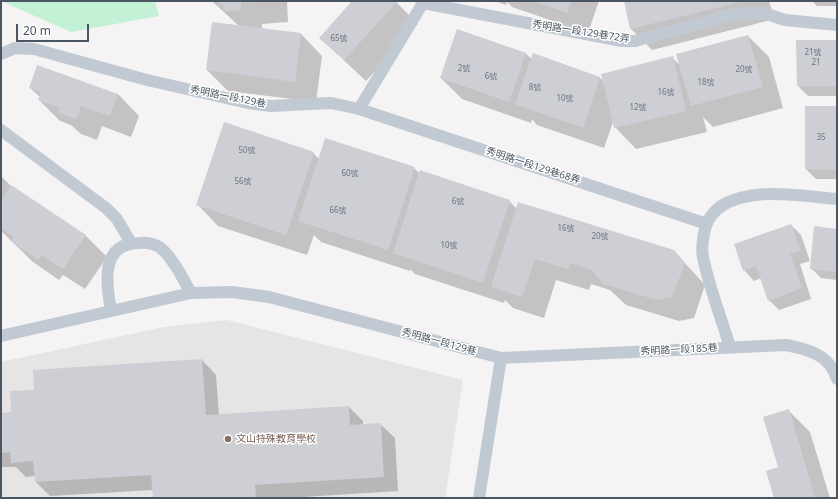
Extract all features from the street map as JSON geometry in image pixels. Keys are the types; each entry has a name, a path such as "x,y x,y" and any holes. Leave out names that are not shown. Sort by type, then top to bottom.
{"lane":[{"name":"秀明路一段129巷72弄","path":"422,2 622,41 635,41 734,14 764,13 785,20 837,25"},
{"path":"359,109 422,2"},
{"name":"秀明路一段129巷","path":"1,54 15,48 34,49 147,80 248,103 271,106 331,103 359,109"},
{"name":"秀明路一段129巷68弄","path":"359,109 707,224"},
{"path":"1,130 106,208 117,220 131,243"},
{"name":"秀明路一段185巷","path":"501,358 730,347 703,255 703,239 707,224 715,212 727,202 743,196 772,194 837,200"},
{"path":"111,310 106,282 109,262 117,250 131,243 148,242 163,250 174,264 190,293"},
{"name":"秀明路一段129巷","path":"1,336 190,293 232,292 269,297 501,358"},
{"path":"730,347 786,345 808,350 824,358 835,372 837,378"},
{"path":"479,498 501,358"}],"shaded area":[{"name":"文山特殊教育學校","path":"227,320 463,380 445,498 1,498 1,362 164,327"}],"green space":[{"path":"1,1 155,1 159,16 71,32"}],"building":[{"path":"218,1 251,2 241,3 241,10 223,11 223,5 219,5"},
{"path":"352,1 397,2 344,60 319,38"},
{"path":"534,1 571,1 567,13"},
{"path":"624,1 740,1 740,2 630,29"},
{"path":"212,22 301,33 295,82 206,70"},
{"path":"457,29 526,53 509,102 440,78"},
{"path":"748,35 763,87 691,106 676,54"},
{"path":"796,40 836,40 836,86 797,86"},
{"path":"533,53 600,77 583,128 515,104"},
{"path":"673,56 686,111 614,128 601,74"},
{"path":"37,65 118,94 110,116 81,106 76,119 58,113 60,108 38,100 41,92 29,88"},
{"path":"805,106 837,106 837,170 805,169"},
{"path":"224,122 314,152 286,235 196,205"},
{"path":"325,138 415,167 388,250 298,221"},
{"path":"420,170 510,200 483,283 393,253"},
{"path":"11,185 86,235 63,269 42,255 38,260 11,241 14,237 1,228 1,201"},
{"path":"518,202 674,250 685,263 672,297 657,300 603,284 592,270 570,263 568,269 535,259 522,297 491,287"},
{"path":"791,224 801,251 790,254 802,288 768,301 756,266 743,271 734,244"},
{"path":"814,226 837,229 837,272 810,269"},
{"path":"202,359 206,415 349,406 350,425 381,423 384,477 255,485 256,498 153,498 151,475 35,482 33,461 11,463 10,452 1,453 1,413 11,412 10,391 34,390 33,370"},
{"path":"789,409 815,498 774,498 766,471 778,467 763,417"}],"place":[{"name":"文山特殊教育學校","path":"228,439"}]}
